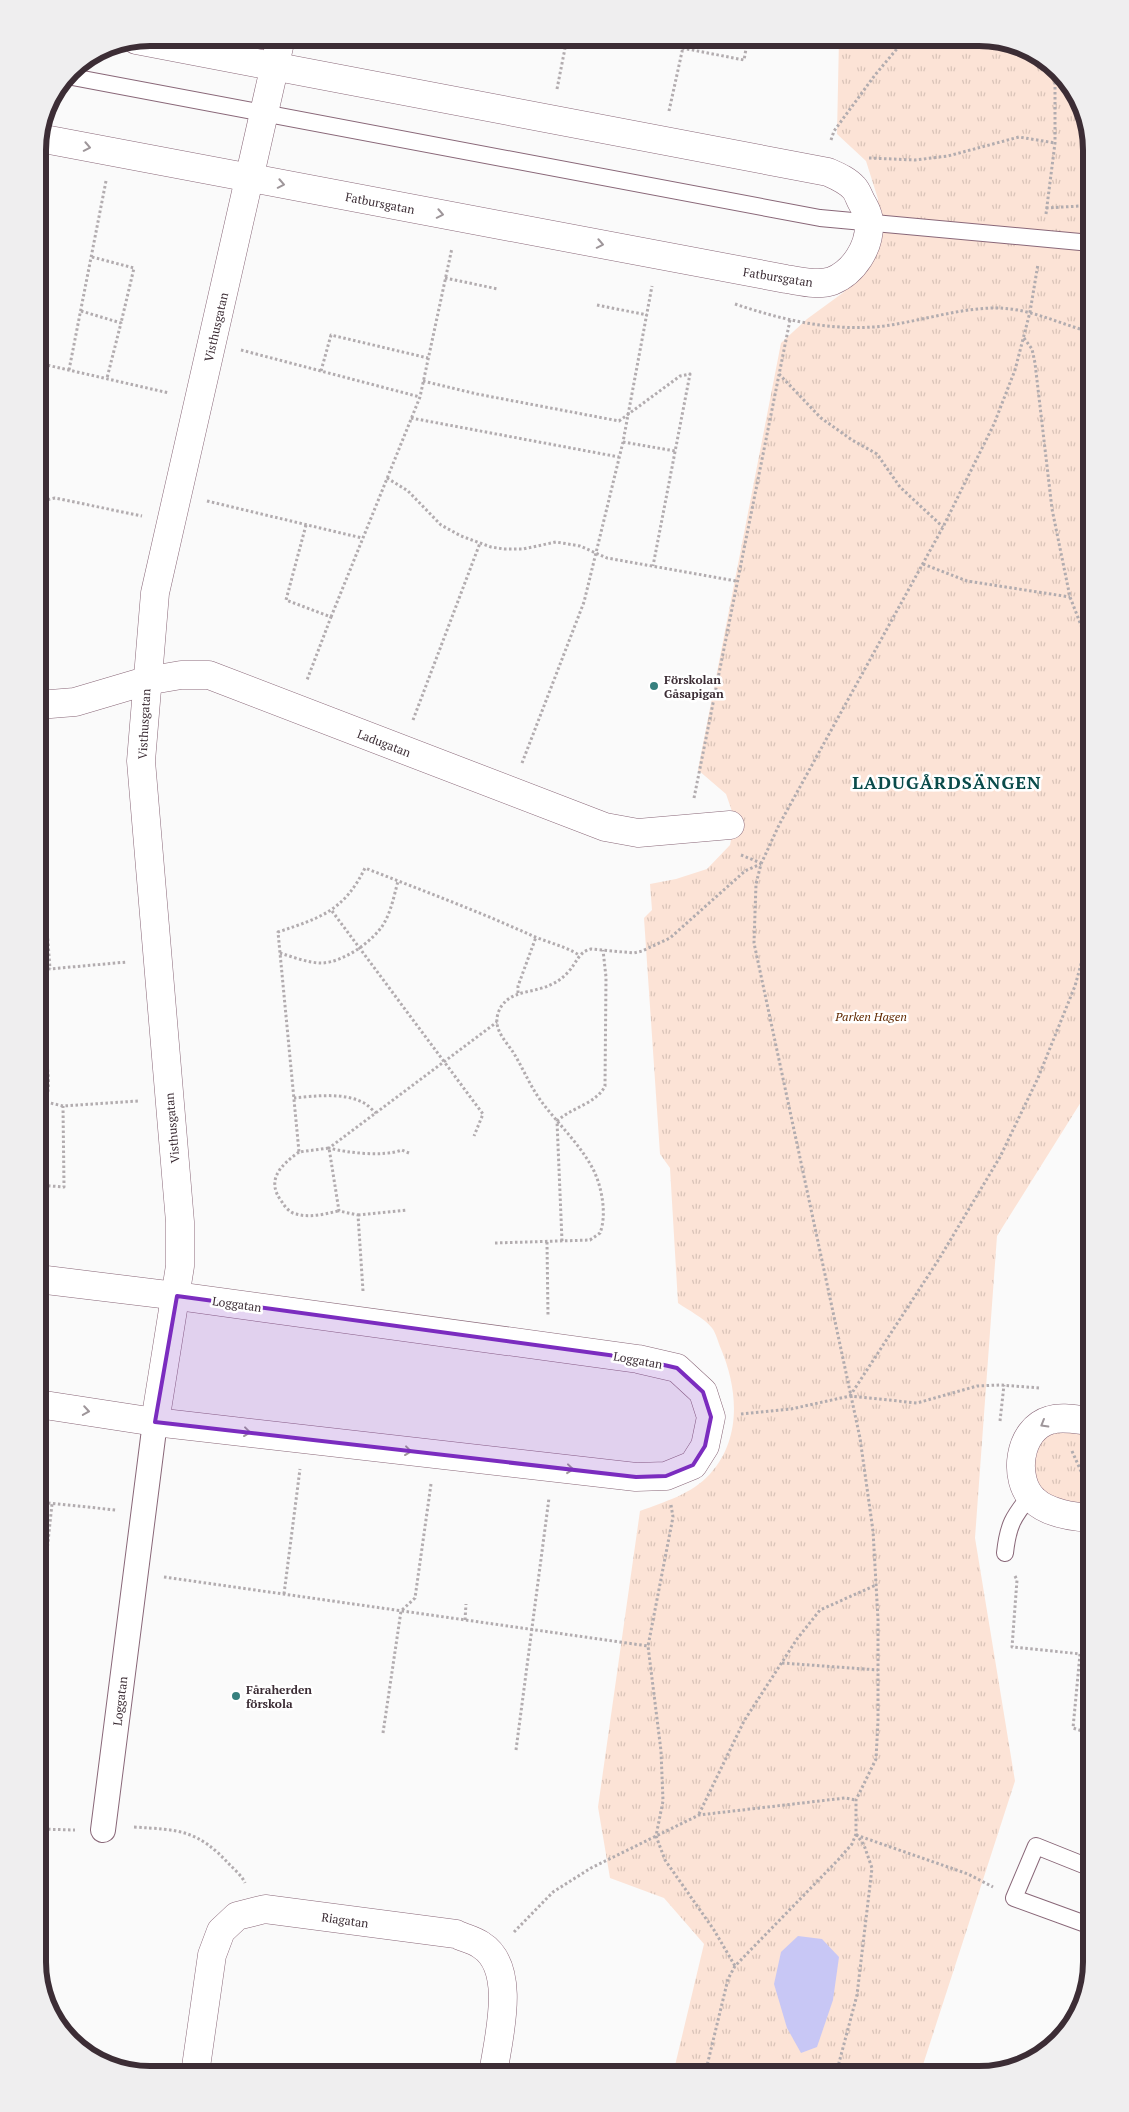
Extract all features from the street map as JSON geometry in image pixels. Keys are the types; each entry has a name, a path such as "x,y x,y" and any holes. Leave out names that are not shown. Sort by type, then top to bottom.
{"street":[{"name":"Fatbursgatan","path":"47,139 817,284 831,281 843,274 860,258 866,246 869,223 867,213 854,188 841,178 818,170 168,46"},
{"name":"Visthusgatan","path":"155,1422 177,1296 180,1266 180,1222 141,761 146,681 155,594 279,46"},
{"name":"Ladugatan","path":"46,704 75,702 146,681 181,675 209,675 605,828 638,833 730,826"},
{"name":"Loggatan","path":"46,1280 638,1358 677,1368 703,1392 711,1417 705,1446 692,1465 666,1476 636,1477 155,1422 46,1405"},
{"path":"1083,1420 1060,1418 1049,1420 1034,1431 1024,1449 1020,1466 1021,1479 1030,1496 1038,1503 1066,1516 1083,1517"},
{"name":"Loggatan","path":"103,1830 155,1422"},
{"name":"Riagatan","path":"196,2066 212,1955 221,1932 237,1916 265,1909 456,1934 482,1946 498,1963 503,1983 502,2010 494,2066"}],"lane":[{"path":"76,78 820,218 1083,242"},
{"path":"1005,1553 1006,1537 1012,1519 1030,1496"},
{"path":"1083,1864 1036,1846 1014,1898 1083,1923"}],"path":[{"path":"551,119 565,46"},
{"path":"663,141 682,48 744,60 747,46"},
{"path":"818,170 834,130 899,46"},
{"path":"707,2066 728,1979 734,1966 852,1844 856,1834 856,1800 876,1759 878,1670 873,1531 860,1438 754,943 756,884 762,864 779,824 944,527 994,424 1015,370 1030,312 1042,238 1055,143 1055,80"},
{"path":"864,157 915,160 948,156 1019,137 1055,143"},
{"path":"69,370 108,171"},
{"path":"1046,208 1083,205"},
{"path":"295,708 420,397 452,245"},
{"path":"92,256 134,268 107,378"},
{"path":"445,278 498,289"},
{"path":"510,791 584,602 623,442 652,286"},
{"path":"596,306 647,315"},
{"path":"81,311 121,323"},
{"path":"688,829 790,320"},
{"path":"321,371 331,334 428,358"},
{"path":"1023,338 1032,350 1035,363 1052,509 1070,597 1083,629"},
{"path":"213,343 420,397"},
{"path":"46,365 199,401"},
{"path":"423,381 477,394 619,421 680,376 690,374 653,566"},
{"path":"778,374 822,418 852,440 876,454 900,487 944,527"},
{"path":"411,418 619,457"},
{"path":"623,442 675,451"},
{"path":"387,478 408,491 441,524 461,536 480,543 504,549 523,549 556,542 580,546 608,558 736,582"},
{"path":"178,494 362,538"},
{"path":"46,500 55,498 172,522"},
{"path":"306,524 286,600 331,617"},
{"path":"402,750 480,543"},
{"path":"923,564 967,581 1070,597"},
{"path":"329,1148 496,1022 500,1008 506,1000 518,994 539,991 556,982 569,972 579,955 586,950 642,952 670,938 745,871 762,864"},
{"path":"299,1152 278,932 314,920 332,911 359,881 365,868 510,924 536,937 568,948 579,955"},
{"path":"280,953 320,963 344,956 359,947 372,938 383,925 392,904 398,881"},
{"path":"332,911 483,1114 474,1136"},
{"path":"46,916 50,969"},
{"path":"518,994 518,986 536,937"},
{"path":"562,1241 557,1121 566,1112 596,1098 605,1086 606,978 603,950"},
{"path":"850,1396 939,1259 1000,1157 1038,1078 1071,996 1083,957"},
{"path":"46,969 157,960"},
{"path":"496,1022 502,1037 530,1084 594,1171 601,1192 604,1217 603,1226 596,1238 590,1240 496,1243"},
{"path":"46,1063 49,1088 46,1102 63,1106 169,1099"},
{"path":"294,1098 318,1095 344,1098 363,1102 376,1113"},
{"path":"46,1186 64,1187 63,1106"},
{"path":"329,1148 339,1211"},
{"path":"407,1210 358,1215 339,1211 309,1216 296,1214 281,1201 275,1187 275,1177 283,1163 299,1152 329,1148 346,1152 393,1153 402,1150 409,1153"},
{"path":"358,1215 366,1321"},
{"path":"547,1242 548,1346"},
{"path":"711,1417 791,1409 850,1396 917,1403 977,1386 1000,1385 1042,1389"},
{"path":"284,1594 304,1439"},
{"path":"383,1733 401,1611 415,1598 435,1454"},
{"path":"516,1750 553,1467"},
{"path":"666,1476 673,1517 648,1646 662,1768 663,1801 656,1836 665,1860 714,1930 734,1966"},
{"path":"46,1503 144,1512"},
{"path":"46,1552 52,1504"},
{"path":"1005,1553 1017,1580 1012,1647 1083,1654"},
{"path":"136,1573 648,1646"},
{"path":"699,1815 744,1721 797,1639 820,1610 876,1585"},
{"path":"465,1620 466,1604"},
{"path":"1080,1654 1073,1728 1083,1731"},
{"path":"782,1663 878,1670"},
{"path":"491,1955 553,1892 591,1868 699,1815 845,1798 856,1800"},
{"path":"46,1830 103,1830 133,1827 178,1830 191,1834 205,1842 223,1857 244,1880 254,1912"},
{"path":"856,1834 968,1874 1014,1898"},
{"path":"838,2066 857,1995 872,1868 864,1845 856,1834"}],"highlighted area":[{"path":"177,1296 638,1359 677,1368 703,1392 711,1417 705,1446 693,1465 666,1476 636,1477 155,1422"}],"green space":[{"name":"Parken Hagen","path":"839,46 986,46 1012,52 1037,64 1057,82 1075,110 1081,130 1083,150 1083,1099 997,1236 975,1538 1015,1781 923,2066 675,2066 704,1944 664,1898 610,1878 598,1807 640,1511 686,1492 710,1474 728,1445 734,1413 731,1380 715,1332 705,1321 678,1303 670,1168 660,1154 644,918 652,910 650,884 676,879 707,869 730,845 735,820 726,794 698,770 781,343 807,319 844,292 864,263 876,239 878,199 866,161 837,134"},
{"path":"1083,1429 1083,1506 1045,1494 1032,1481 1036,1440 1051,1430"}],"water":[{"path":"798,1936 822,1939 839,1957 833,2000 817,2047 801,2053 787,2028 774,1984 781,1952"}],"place":[{"name":"Förskolan Gåsapigan","path":"654,686"},
{"name":"Fåraherden förskola","path":"236,1696"}],"district":[{"name":"LADUGÅRDSÄNGEN","path":"947,782"}]}
